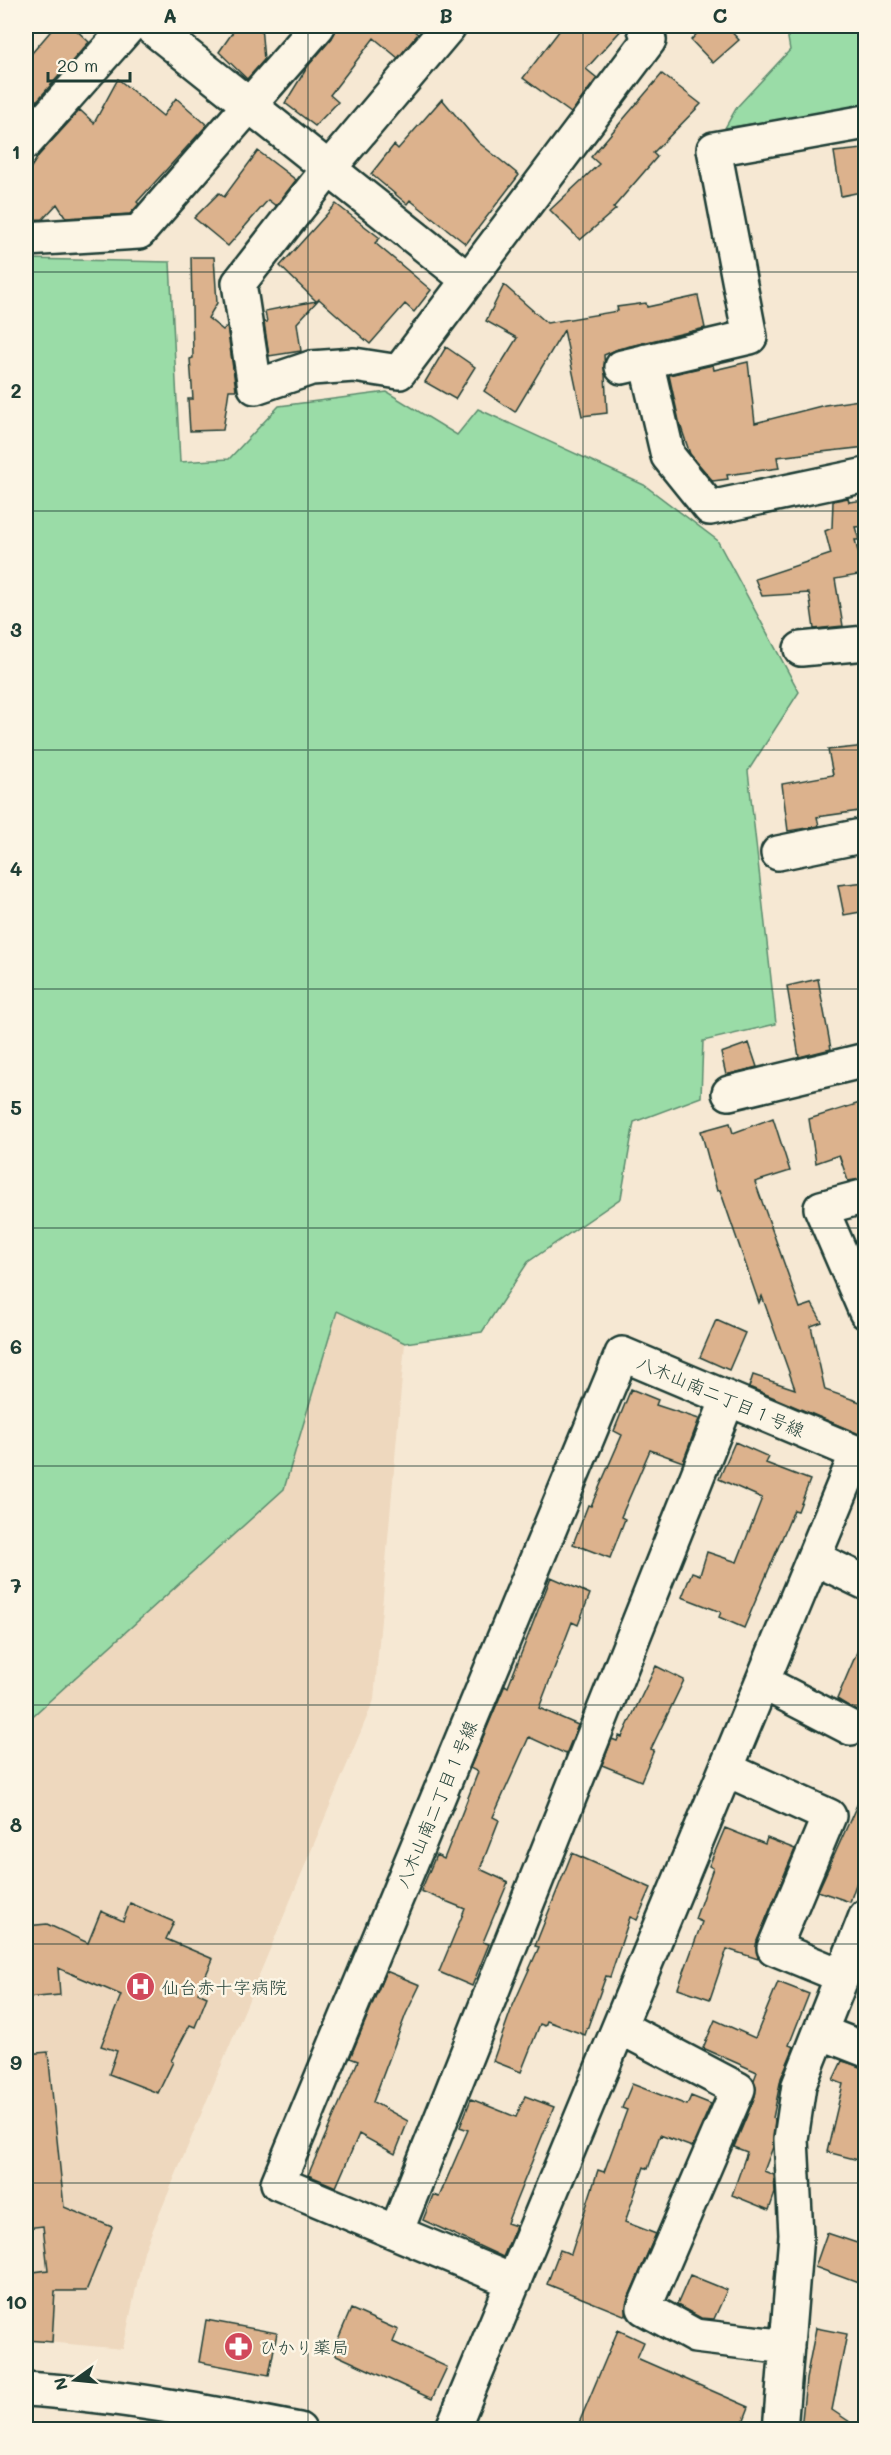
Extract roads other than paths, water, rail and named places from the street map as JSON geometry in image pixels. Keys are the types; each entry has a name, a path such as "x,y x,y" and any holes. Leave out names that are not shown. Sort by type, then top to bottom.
{"street":[{"path":"26,142 129,26"},
{"path":"150,26 330,167 467,279"},
{"path":"26,239 140,232 318,26"},
{"path":"449,26 330,167 239,283 255,387 311,368 354,365 399,372 649,40 644,26"},
{"path":"866,122 714,149 750,337 634,364 668,456 710,508 866,475"},
{"path":"801,648 866,644"},
{"path":"778,853 866,835"},
{"path":"729,1093 866,1060"},
{"path":"866,1196 821,1208 866,1312"},
{"name":"八木山南二丁目１号線","path":"452,2430 514,2282 620,2027 857,1453 622,1354 279,2183 514,2282"},
{"path":"396,2232 728,1399"},
{"path":"814,1558 866,1583"},
{"path":"762,1682 851,1728"},
{"path":"726,1769 829,1816 774,1948 842,1976"},
{"path":"780,2430 796,2235 791,2139 799,2085 863,1928"},
{"path":"620,2027 738,2089 644,2308 695,2336 787,2347"},
{"path":"820,2032 866,2050"},
{"path":"26,2389 92,2393 166,2404 299,2430"}],"place":[{"name":"仙台赤十字病院","path":"140,1987"},
{"name":"ひかり薬局","path":"238,2347"}]}
